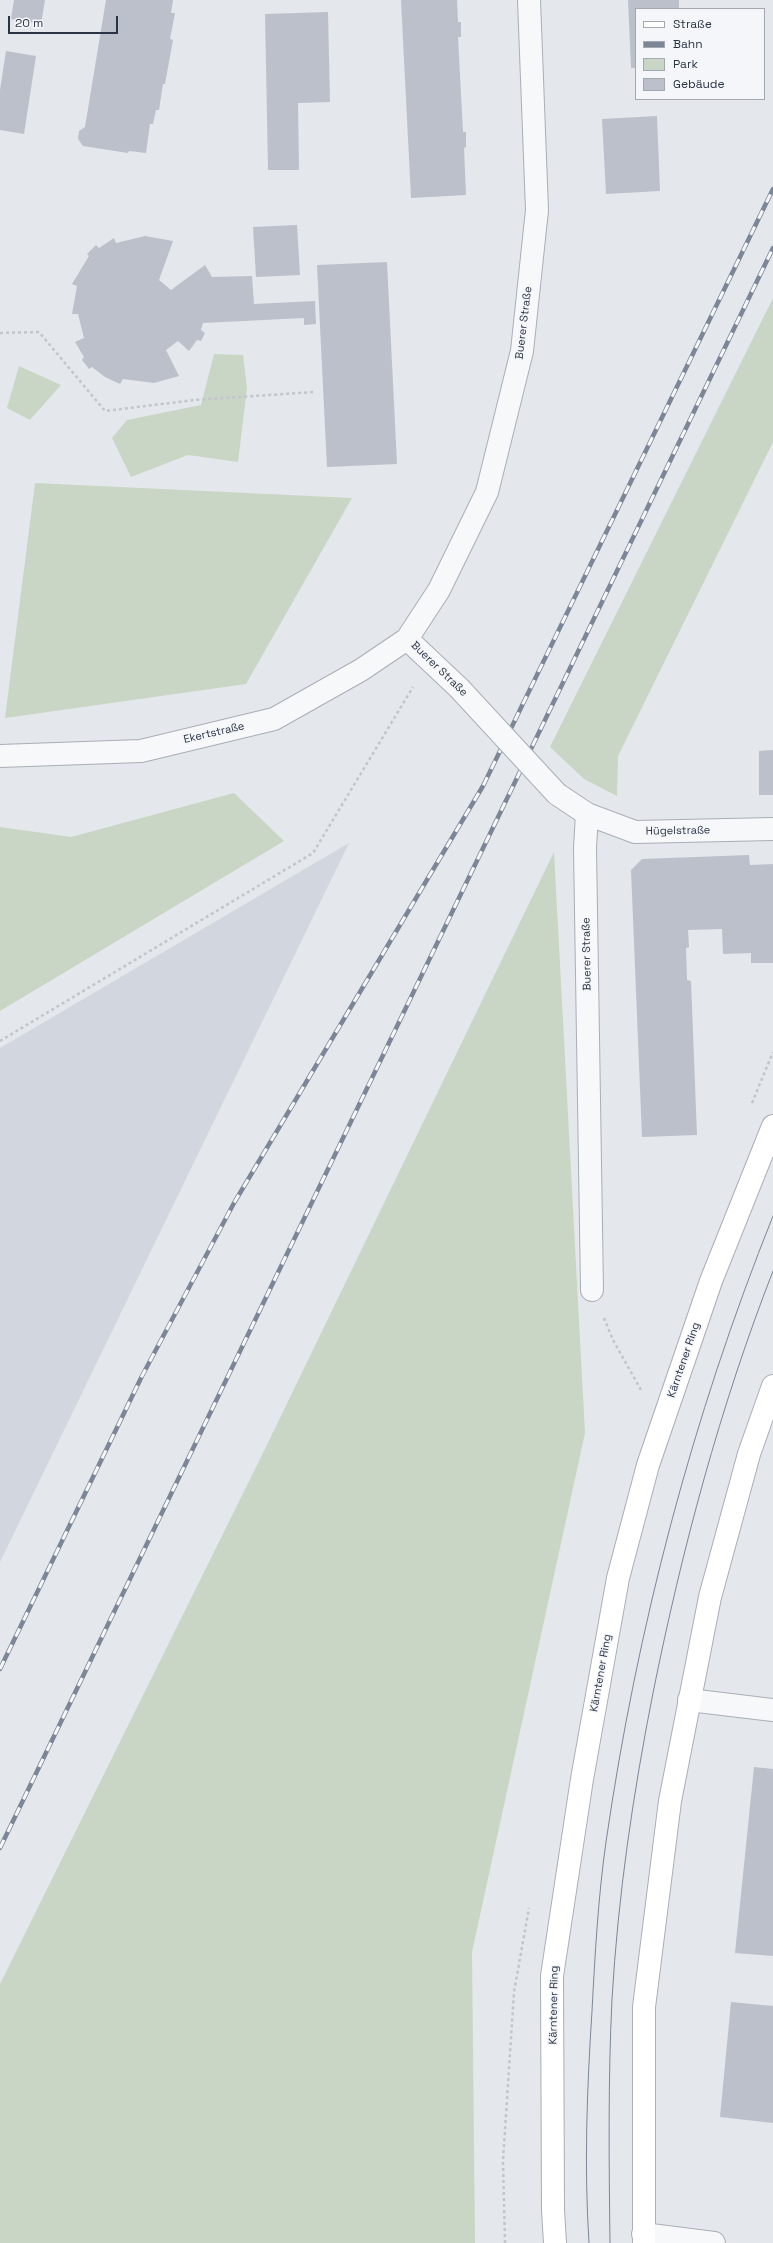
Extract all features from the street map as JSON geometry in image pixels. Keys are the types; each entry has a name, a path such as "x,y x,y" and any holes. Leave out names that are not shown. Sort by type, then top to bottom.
{"main road":[{"name":"Kärntener Ring","path":"555,2243 552,1976 582,1779 618,1578 648,1465 711,1281 773,1126"},
{"path":"643,2238 644,2007 670,1801 710,1597 749,1454 773,1386"}],"street":[{"name":"Buerer Straße","path":"529,0 537,210 522,351 487,492 440,590 407,640 459,688 558,794 587,814 585,848 592,1290"},
{"name":"Ekertstraße","path":"0,756 141,751 274,719 361,670 407,640"},
{"name":"Hügelstraße","path":"587,814 635,832 773,829"},
{"path":"689,1700 773,1710"},
{"path":"643,2238 714,2243"}],"path":[{"path":"0,333 39,332 105,411 194,400 314,392"},
{"path":"0,1041 313,853 429,659"}],"shaded area":[{"path":"349,843 0,1562 0,1048"}],"green space":[{"path":"773,298 773,442 618,756 617,796 584,779 550,747"},
{"path":"214,354 243,355 247,388 238,462 188,455 131,477 112,438 127,420 201,405"},
{"path":"19,366 61,385 30,420 7,408"},
{"path":"35,483 352,498 246,684 5,718"},
{"path":"234,793 284,841 0,1011 0,827 71,837"},
{"path":"554,852 585,1433 472,1952 475,2243 0,2243 0,1984 263,1453"}],"building":[{"path":"14,0 45,0 41,24 11,19"},
{"path":"106,0 173,0 171,13 175,13 170,39 173,40 159,110 156,110 153,124 150,124 146,153 129,151 128,153 83,146 78,139 79,131 85,127"},
{"path":"401,0 457,0 458,22 461,22 461,37 458,37 463,132 466,132 466,147 464,148 466,195 411,198"},
{"path":"628,0 679,0 679,8 635,8 635,68 631,68"},
{"path":"328,12 330,102 298,103 299,170 268,170 265,14"},
{"path":"6,51 36,56 24,134 0,130 0,90"},
{"path":"657,116 660,191 606,194 602,119"},
{"path":"297,225 300,275 256,277 253,227"},
{"path":"145,236 173,241 159,280 171,290 205,265 212,277 252,276 254,304 315,301 316,324 304,325 304,318 203,323 201,330 205,333 201,341 197,340 189,351 178,341 166,350 179,376 154,383 123,379 120,384 105,377 92,367 89,369 82,360 84,357 75,342 84,338 78,314 72,314 77,286 72,284 89,256 87,254 96,245 99,248 114,238 116,243"},
{"path":"387,262 397,464 327,467 317,265"},
{"path":"773,750 773,795 759,795 759,751"},
{"path":"749,855 750,865 773,864 773,963 751,963 751,953 723,954 722,929 688,930 689,947 686,948 687,980 691,981 697,1135 642,1137 631,870 642,859"},
{"path":"754,1767 773,1769 773,1956 735,1953"},
{"path":"731,2002 773,2006 773,2123 720,2117"}],"tram line":[{"path":"589,2243 587,2214 587,2127 594,1969 603,1863 619,1762 651,1603 671,1524 717,1369 773,1216"},
{"path":"610,2243 609,2090 612,1999 622,1884 639,1769 664,1639 704,1479 736,1374 773,1271"}],"railway":[{"path":"0,1669 142,1376 234,1203 483,786 773,189"},
{"path":"0,1848 773,248"}]}
